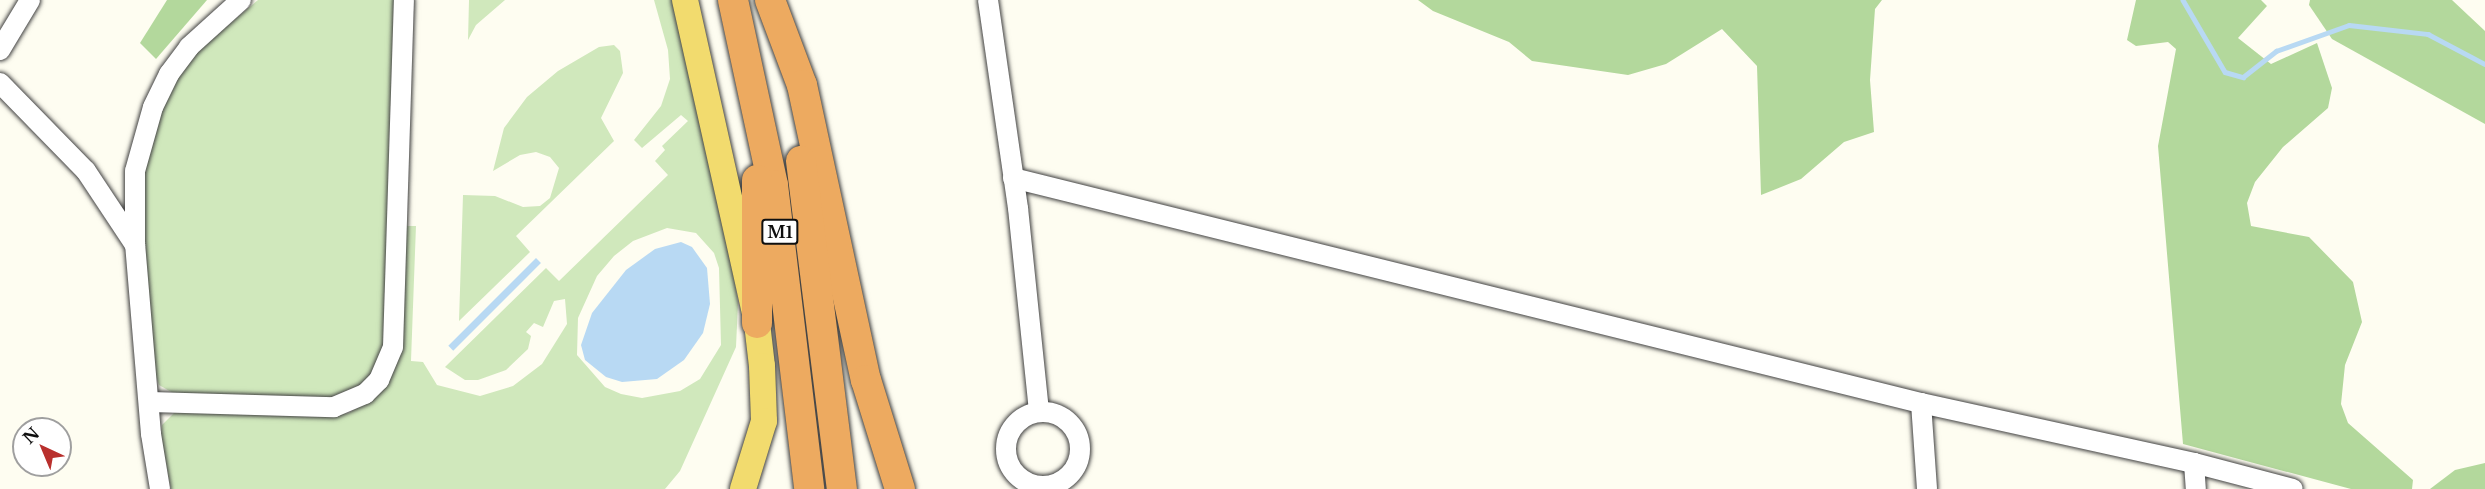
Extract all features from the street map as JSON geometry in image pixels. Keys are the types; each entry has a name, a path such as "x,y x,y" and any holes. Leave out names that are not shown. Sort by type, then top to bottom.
{"highway":[{"name":"M1","path":"733,0 757,99 782,248 797,410 809,489"},
{"name":"M1","path":"765,0 802,164 842,489"},
{"path":"770,0 802,85 866,380 900,489"},
{"path":"757,99 757,323"}],"main road":[{"path":"685,0 757,323 764,421 743,489"}],"street":[{"path":"0,50 30,0"},
{"path":"160,489 151,434 135,245 135,171 153,107 169,74 189,47 241,0"},
{"path":"150,402 334,407 365,394 378,380 393,347 404,0"},
{"path":"988,0 1013,178 1039,412"},
{"path":"0,83 86,171 135,245"},
{"path":"1013,178 1921,403 2194,463 2293,489"},
{"path":"1921,403 1927,489"},
{"path":"1039,412 1059,415 1073,427 1080,445 1071,480 1042,488 1021,480 1013,472 1005,451 1011,429 1018,420 1039,412"},
{"path":"2194,463 2196,489"}],"green space":[{"path":"167,0 207,0 156,59 140,43"},
{"path":"258,0 394,0 383,347 376,367 362,384 325,400 173,393 159,385 155,374 145,245 143,172 147,150 171,88 196,52"},
{"path":"469,0 505,0 476,25 468,40"},
{"path":"654,0 673,0 729,242 738,303 736,347 680,471 665,489 171,489 161,437 162,425 175,412 324,417 349,413 374,396 406,226 416,226 411,361 423,362 437,385 480,396 513,386 542,364 567,324 565,299 554,301 543,327 534,323 526,332 531,336 528,349 506,370 478,380 465,380 445,367 546,268 559,281 668,175 655,161 665,150 662,146 688,121 681,115 642,148 634,140 661,106 670,79 668,50","holes":["667,228 696,233 714,253 719,268 721,345 700,379 680,391 642,398 621,394 605,387 577,355 578,318 597,276 614,256 633,241"]},
{"path":"1418,0 1882,0 1875,9 1870,80 1874,132 1844,142 1801,179 1761,195 1757,66 1722,29 1666,64 1628,75 1532,61 1509,42 1433,11"},
{"path":"2136,0 2261,0 2267,6 2238,38 2271,64 2317,43 2332,88 2328,108 2283,147 2255,182 2247,203 2251,226 2309,237 2353,282 2362,322 2345,365 2341,404 2348,423 2413,480 2412,489 2351,489 2183,444 2158,146 2176,49 2168,42 2136,46 2127,40"},
{"path":"2310,0 2452,0 2485,31 2485,124 2332,39 2309,5"},
{"path":"614,45 620,51 623,73 601,118 614,141 516,236 530,252 459,321 463,195 495,196 523,207 540,206 550,198 559,168 550,157 536,152 520,155 493,171 504,128 527,97 558,71 599,47"},
{"path":"2485,463 2485,489 2430,489 2455,470"}],"water":[{"path":"681,242 692,247 707,268 710,304 703,333 684,360 657,379 622,382 606,377 585,360 581,345 592,313 626,270 655,249"},
{"path":"536,258 541,263 453,351 448,346"}],"waterway":[{"path":"2183,0 2225,72 2243,77 2276,51 2349,25 2428,34 2485,64"}]}
